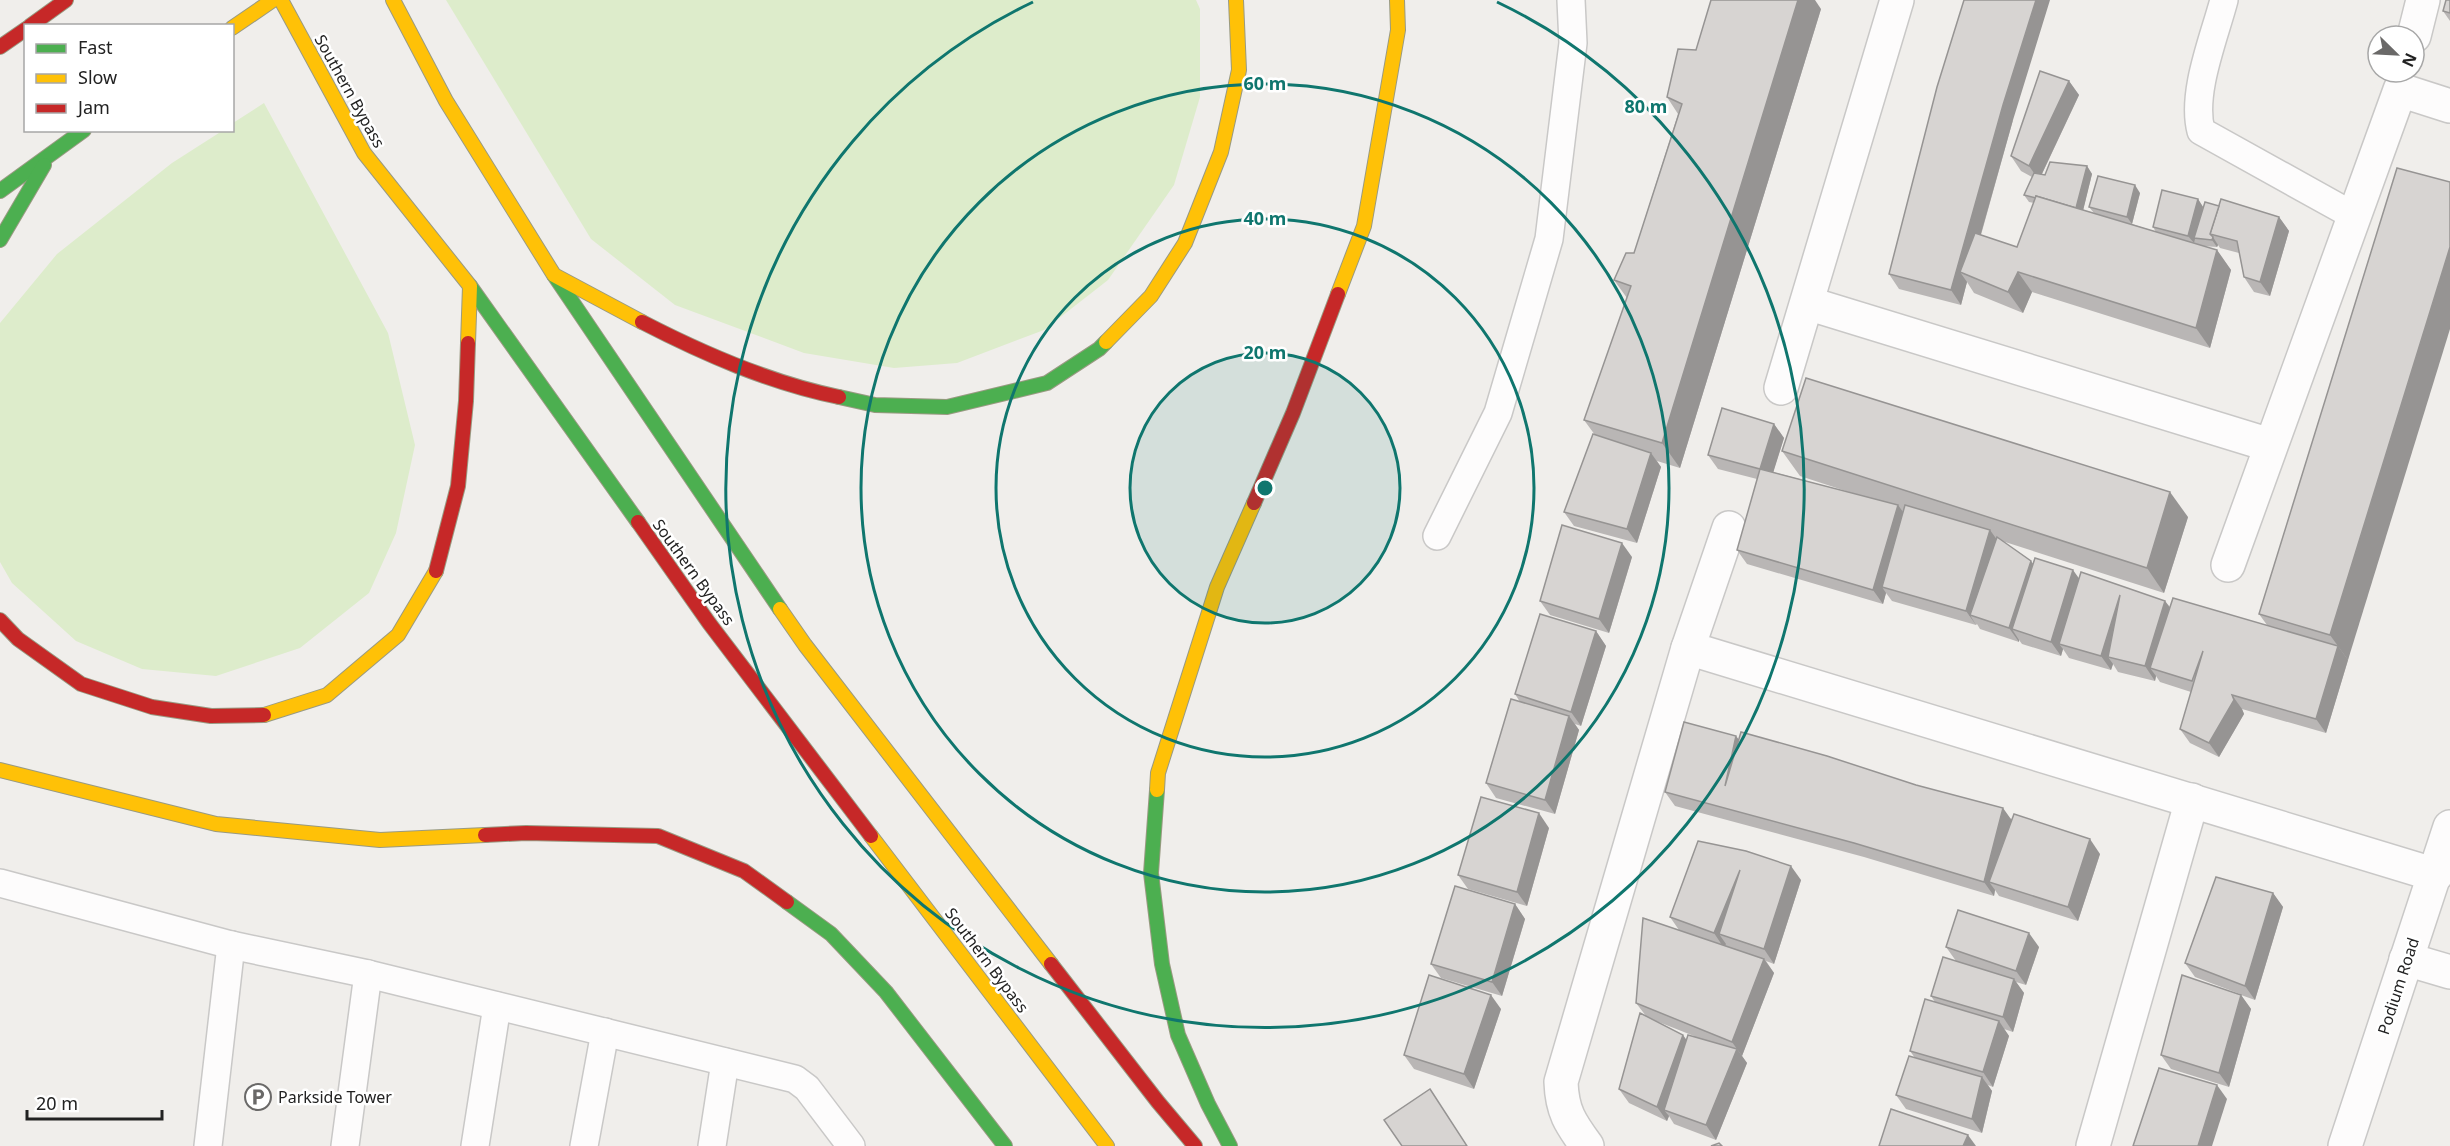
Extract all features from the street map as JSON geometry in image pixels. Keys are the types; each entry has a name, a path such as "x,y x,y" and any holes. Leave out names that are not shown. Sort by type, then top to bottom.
{"main road":[{"path":"33,24 66,0"},
{"path":"234,27 273,0"},
{"name":"Southern Bypass","path":"281,0 364,153 470,286 709,623 1107,1146"},
{"path":"393,0 446,101 554,275 805,645 1158,1102 1195,1146"},
{"path":"554,275 684,344 809,391 875,405 947,407 1047,383 1099,349 1137,311 1151,296 1185,243 1221,152 1239,70 1236,0"},
{"path":"1230,1146 1208,1104 1178,1035 1162,964 1151,873 1158,773 1217,587 1293,413 1364,226 1398,30 1398,0"},
{"path":"0,47 24,30"},
{"path":"0,191 81,132"},
{"path":"0,240 51,153"},
{"path":"0,620 18,639 81,684 152,707 210,716 266,715 327,695 398,635 438,568 458,486 466,401 470,286"},
{"path":"0,770 216,824 380,840 526,833 658,836 744,871 831,934 886,992 1005,1146"}],"street":[{"path":"1781,388 1898,0"},
{"path":"2417,24 2423,0"},
{"path":"2228,565 2402,84"},
{"path":"2409,84 2450,106"},
{"path":"1807,303 2270,445"},
{"path":"1587,1146 1569,1121 1562,1101 1561,1082 1688,648 1729,528"},
{"path":"1688,648 2436,875"},
{"path":"2093,1146 2192,800"},
{"name":"Podium Road","path":"2345,1146 2450,827"},
{"path":"2406,959 2450,972"}],"lane":[{"path":"1437,536 1498,414 1549,239 1573,43 1571,0"},
{"path":"2224,0 2199,94 2196,114 2200,131 2354,216"},
{"path":"0,883 231,945 368,974 795,1079 807,1089 851,1146"},
{"path":"208,1146 231,945"},
{"path":"345,1146 368,974"},
{"path":"475,1146 497,1006"},
{"path":"584,1146 605,1032"},
{"path":"712,1146 725,1062"}],"green space":[{"path":"446,0 1196,0 1200,9 1200,97 1174,185 1108,280 1044,330 957,363 894,368 804,353 675,305 591,239"},
{"path":"264,103 388,333 415,445 396,533 369,593 300,648 216,676 142,669 76,641 12,583 0,562 0,323 57,254 172,163 220,132 234,132 234,122"}],"building":[{"path":"1711,0 1798,0 1662,443 1584,420 1631,286 1614,280 1626,253 1634,253 1682,104 1667,97 1678,49 1696,50"},
{"path":"1964,0 2036,0 2003,105 1951,290 1889,274 1937,87"},
{"path":"2446,0 2450,0 2450,13 2443,11"},
{"path":"2040,71 2069,81 2029,166 2011,156"},
{"path":"2050,162 2087,166 2076,208 2036,196 2036,198 2024,195 2034,173 2045,175"},
{"path":"2397,168 2450,182 2450,247 2330,635 2259,614"},
{"path":"2098,176 2135,185 2127,217 2089,207"},
{"path":"2162,190 2198,199 2188,236 2153,227"},
{"path":"2036,196 2217,250 2196,328 2018,272 2008,292 1960,272 1975,233 2017,247"},
{"path":"2221,199 2279,217 2260,282 2244,277 2237,241 2210,234"},
{"path":"2205,202 2219,206 2210,234 2213,237 2212,240 2194,238"},
{"path":"1806,378 2170,492 2147,568 1782,451"},
{"path":"1722,408 1774,424 1760,469 1708,455"},
{"path":"1593,434 1651,453 1627,529 1564,512"},
{"path":"1760,469 1898,505 1873,590 1737,550"},
{"path":"1905,505 1990,530 1966,611 1882,587"},
{"path":"1562,525 1622,543 1599,619 1540,601"},
{"path":"1997,537 2031,561 2009,628 1970,615"},
{"path":"2035,558 2073,570 2051,642 2012,629"},
{"path":"2081,572 2165,601 2145,666 2108,657 2120,595 2101,656 2059,644"},
{"path":"2173,598 2338,646 2316,719 2232,695 2234,700 2209,743 2180,729 2203,651 2192,681 2150,668"},
{"path":"1540,614 1596,631 1571,712 1515,694"},
{"path":"1511,699 1569,716 1545,800 1486,783"},
{"path":"1684,722 1736,736 1725,786 1741,732 1827,756 1916,785 2003,808 1984,882 1854,843 1665,792"},
{"path":"1481,797 1539,813 1517,892 1458,875"},
{"path":"2014,814 2090,839 2068,907 1989,882"},
{"path":"1698,841 1746,851 1791,866 1764,949 1719,934 1740,870 1714,933 1670,917"},
{"path":"2216,877 2273,893 2245,986 2185,963"},
{"path":"1455,886 1515,904 1492,982 1431,964"},
{"path":"1958,910 2029,933 2016,971 1946,947"},
{"path":"1643,918 1764,959 1732,1042 1636,1003"},
{"path":"1943,957 2014,979 2003,1017 1931,996"},
{"path":"1429,975 1491,995 1464,1074 1404,1055"},
{"path":"2182,975 2241,995 2219,1073 2161,1055"},
{"path":"1925,999 1999,1021 1983,1072 1910,1051"},
{"path":"1640,1013 1683,1035 1657,1107 1619,1089"},
{"path":"1688,1035 1737,1049 1706,1125 1664,1110"},
{"path":"1909,1056 1982,1077 1972,1119 1896,1095"},
{"path":"2159,1068 2217,1085 2198,1146 2133,1146"},
{"path":"1430,1089 1467,1146 1402,1146 1384,1120"},
{"path":"1891,1109 1968,1135 1963,1146 1879,1146"}],"traffic: fast":[{"path":"0,191 81,132"},
{"path":"0,240 44,165"},
{"path":"554,275 780,609"},
{"path":"470,286 638,522"},
{"path":"839,397 875,405 947,407 1047,383 1106,342"},
{"path":"1157,790 1151,873 1162,964 1178,1035 1208,1104 1230,1146"},
{"path":"787,902 831,934 886,992 1005,1146"}],"traffic: slow":[{"path":"234,27 273,0"},
{"path":"281,0 364,153 470,286 468,343"},
{"path":"393,0 446,101 554,275 642,322"},
{"path":"1106,342 1151,296 1185,243 1221,152 1239,70 1236,0"},
{"path":"1338,294 1364,226 1398,30 1397,0"},
{"path":"1157,790 1158,773 1217,587 1254,503"},
{"path":"264,715 327,695 398,635 436,571"},
{"path":"780,609 805,645 1051,964"},
{"path":"0,770 216,824 380,840 485,835"},
{"path":"871,836 1107,1146"}],"traffic: jam":[{"path":"33,24 66,0"},
{"path":"0,47 24,30"},
{"path":"1254,503 1293,413 1338,294"},
{"path":"642,322 689,345 763,376 839,397"},
{"path":"436,571 458,486 466,401 468,343"},
{"path":"638,522 709,623 871,836"},
{"path":"0,620 18,639 81,684 152,707 211,716 264,715"},
{"path":"485,835 526,833 658,836 744,871 787,902"},
{"path":"1051,964 1195,1146"}],"place":[{"name":"Parkside Tower","path":"258,1097"}]}
